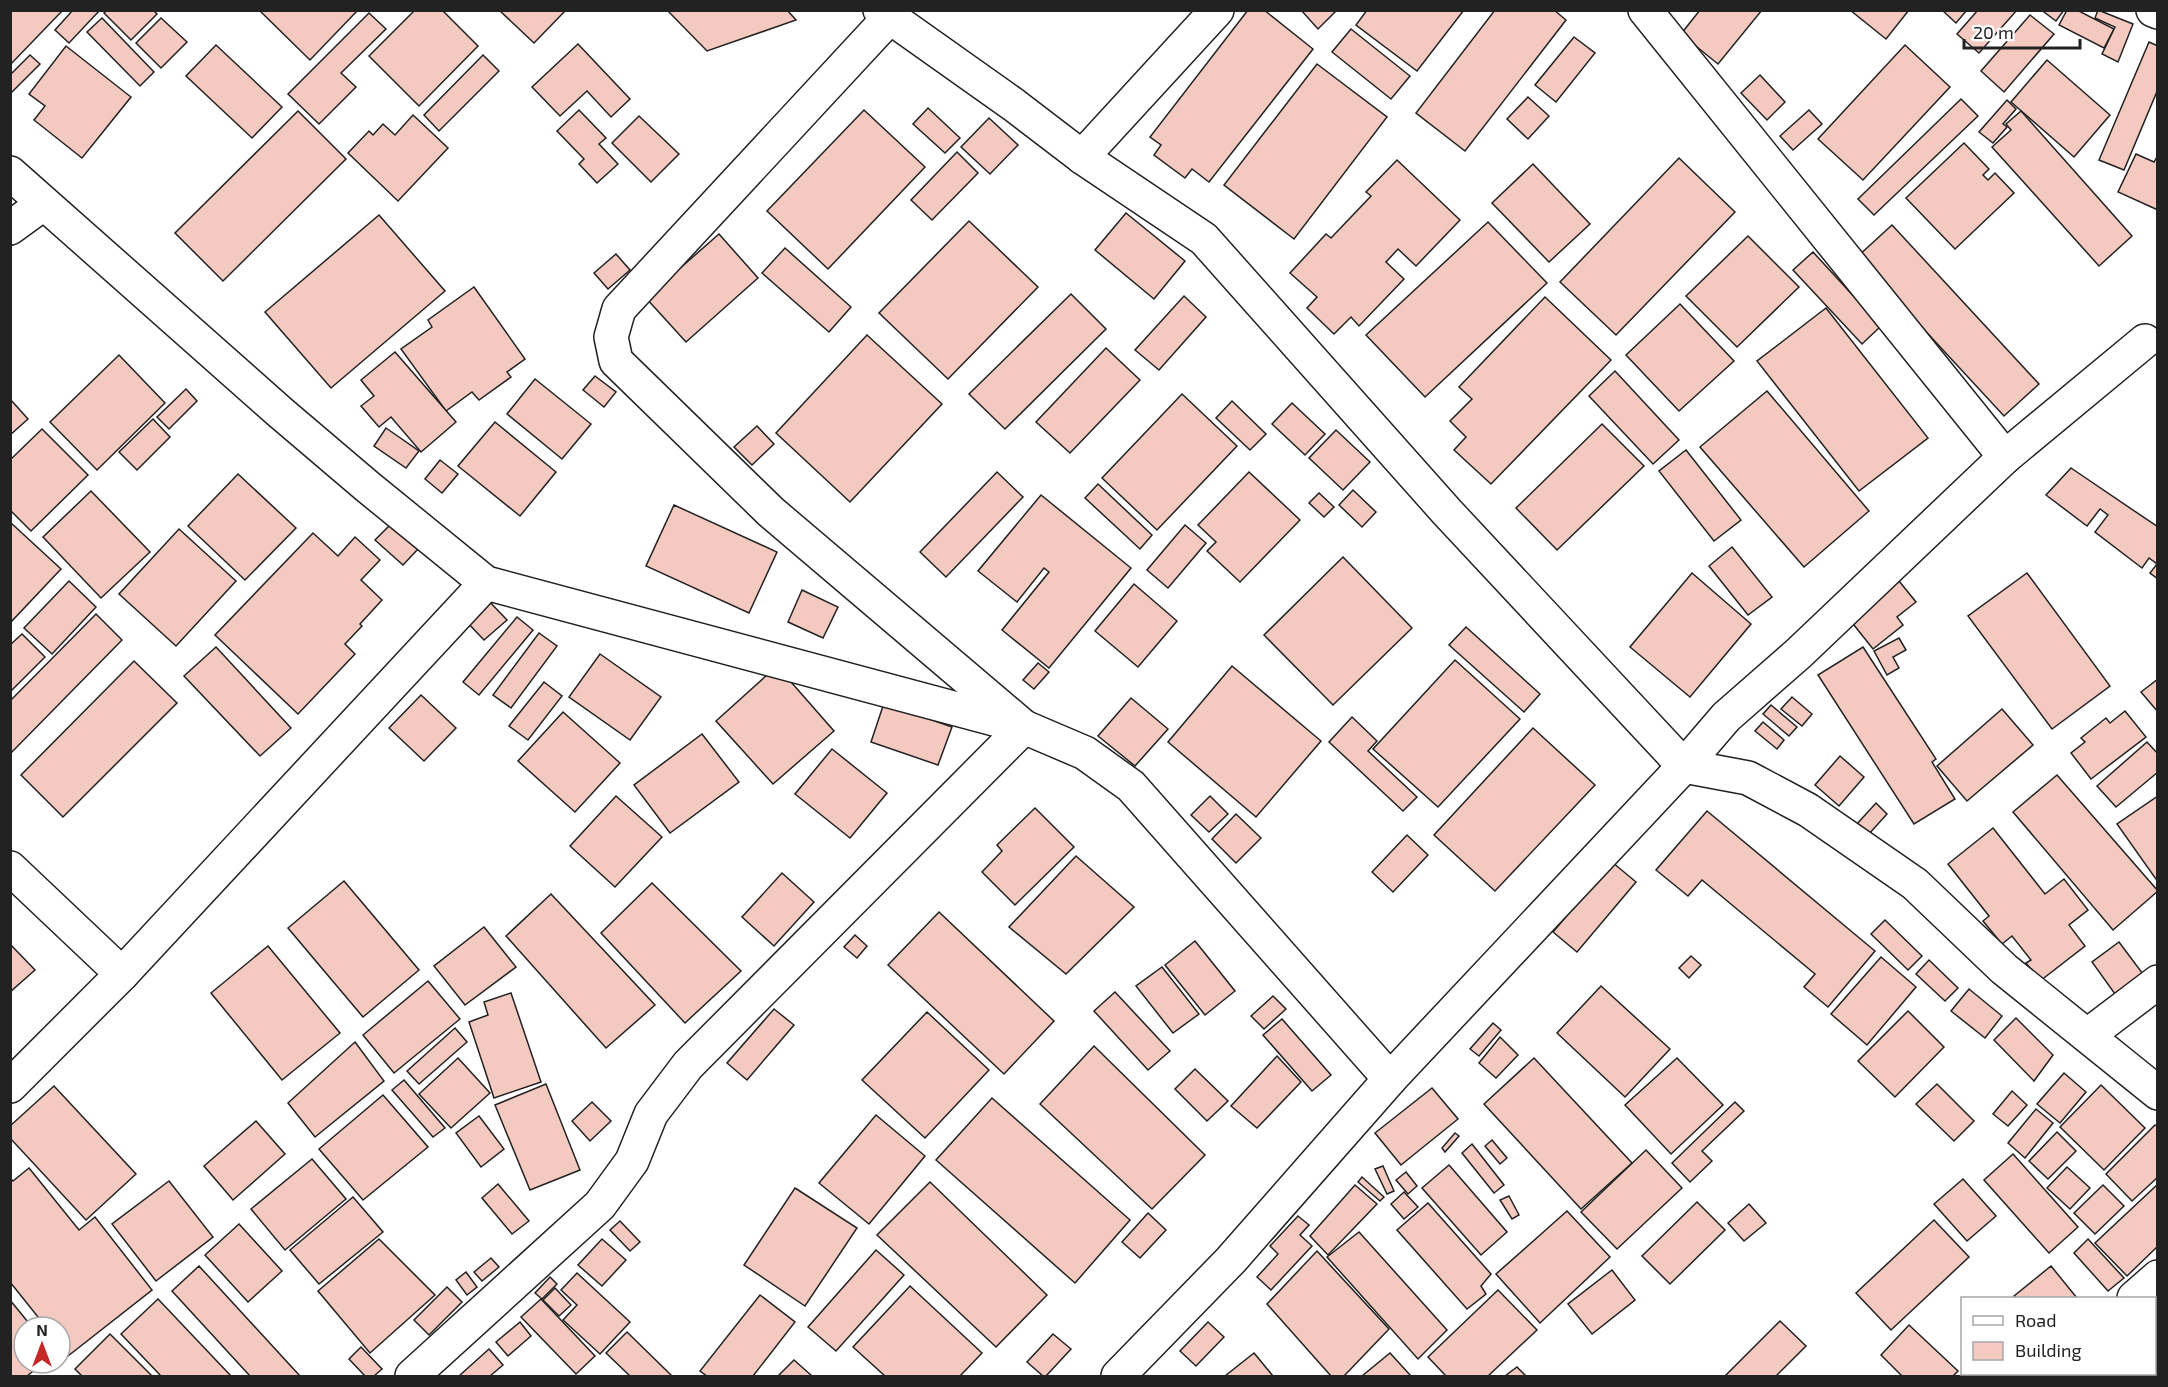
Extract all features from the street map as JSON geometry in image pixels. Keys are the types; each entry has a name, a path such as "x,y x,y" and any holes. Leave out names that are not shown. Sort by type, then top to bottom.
{"street":[{"path":"1082,157 1216,10"},
{"path":"1645,10 2005,457"},
{"path":"2153,10 2157,12"},
{"path":"1024,727 771,512 616,361 611,337 619,309 885,14 1014,105 1082,157 1204,240 1447,512 1684,766 1748,778 1808,810 1915,884 2004,969 2157,1093"},
{"path":"10,173 290,421 486,583 1024,727 1085,753 1131,786 1390,1079"},
{"path":"10,228 44,204"},
{"path":"1118,1377 1231,1260 1390,1079 1684,766 1726,717 1799,653 2005,457 2145,341"},
{"path":"10,1086 122,974 486,583"},
{"path":"412,1377 600,1205 632,1161 651,1114 688,1065 1024,727"},
{"path":"10,868 122,974"},
{"path":"2088,1035 2157,982"},
{"path":"2136,1297 2157,1277"}],"building":[{"path":"10,10 63,10 10,65"},
{"path":"73,10 100,10 69,43 55,30"},
{"path":"107,10 153,10 157,14 131,40 104,13"},
{"path":"259,10 358,10 310,60"},
{"path":"415,10 442,10 478,46 419,106 369,56"},
{"path":"499,10 566,10 534,43"},
{"path":"667,10 787,10 796,20 707,51"},
{"path":"1248,10 1264,10 1313,49 1209,182 1192,169 1185,178 1154,155 1161,145 1150,137"},
{"path":"1301,10 1337,10 1318,29"},
{"path":"1367,10 1464,10 1417,71 1356,25"},
{"path":"1495,10 1554,10 1566,20 1465,151 1416,113"},
{"path":"1700,10 1762,10 1718,64 1681,34"},
{"path":"1850,10 1909,10 1886,39"},
{"path":"1942,10 1967,10 1956,23"},
{"path":"1978,10 2017,10 1979,53 1957,34"},
{"path":"2045,10 2064,10 2056,21 2044,12"},
{"path":"2067,10 2077,10 2114,29 2104,48 2059,25"},
{"path":"2098,10 2133,24 2118,62 2102,54 2115,27 2095,18"},
{"path":"369,13 386,29 341,73 356,87 319,124 288,94"},
{"path":"2030,15 2054,34 2004,92 1981,71"},
{"path":"102,18 154,72 140,86 87,32"},
{"path":"161,18 187,42 161,68 136,43"},
{"path":"1351,29 1410,76 1391,99 1332,52"},
{"path":"1574,37 1595,53 1556,102 1535,85"},
{"path":"2149,42 2158,46 2158,89 2124,170 2099,160"},
{"path":"578,44 630,99 611,117 587,91 560,116 532,87"},
{"path":"216,45 282,107 252,138 186,76"},
{"path":"1905,45 1950,87 1863,180 1818,139"},
{"path":"66,46 131,97 82,158 34,120 45,106 29,94"},
{"path":"30,55 40,64 10,94 10,75"},
{"path":"483,55 499,71 439,131 424,115"},
{"path":"2047,60 2110,115 2074,157 2011,102"},
{"path":"1317,64 1387,117 1294,239 1224,185"},
{"path":"1760,75 1785,102 1767,120 1741,93"},
{"path":"1528,97 1549,116 1528,139 1507,119"},
{"path":"1961,99 1978,116 1874,215 1858,199"},
{"path":"2007,100 2016,109 2003,124 2007,127 1993,143 1979,132"},
{"path":"928,108 960,138 945,153 913,124"},
{"path":"579,110 606,138 599,144 618,164 597,183 579,164 584,159 557,131"},
{"path":"864,110 925,167 828,269 767,211"},
{"path":"1809,110 1822,124 1793,150 1780,136"},
{"path":"298,111 346,159 223,281 175,233"},
{"path":"2021,111 2132,236 2099,266 1992,147 2011,130 2006,124"},
{"path":"413,115 448,148 398,201 348,153 369,131 373,135 383,124 395,135"},
{"path":"639,116 679,154 651,182 612,143"},
{"path":"989,118 1018,145 990,174 961,147"},
{"path":"1964,143 1989,169 1983,175 1988,180 1995,173 2014,193 1955,249 1906,198"},
{"path":"957,152 978,173 932,220 911,200"},
{"path":"2136,154 2154,162 2158,155 2158,210 2118,192"},
{"path":"1679,158 1735,212 1616,335 1560,282"},
{"path":"1397,160 1460,220 1416,266 1398,249 1386,262 1404,279 1359,326 1351,317 1334,334 1307,308 1317,297 1290,273 1326,234 1331,238 1371,196 1366,192"},
{"path":"1533,164 1590,224 1549,262 1492,203"},
{"path":"1126,213 1185,261 1154,299 1095,250"},
{"path":"379,215 445,291 331,388 265,312"},
{"path":"969,221 1038,287 948,379 879,313"},
{"path":"1488,222 1547,283 1425,397 1366,335"},
{"path":"1892,225 2039,384 2004,416 1857,257"},
{"path":"719,234 758,278 686,342 646,298"},
{"path":"1748,236 1799,287 1737,347 1686,296"},
{"path":"785,248 851,307 829,332 762,273"},
{"path":"1813,252 1881,326 1862,344 1793,270"},
{"path":"616,254 630,270 608,289 594,273"},
{"path":"474,287 525,359 507,372 511,377 479,400 472,392 446,411 401,349 432,327 428,320"},
{"path":"1071,294 1106,329 1005,429 969,394"},
{"path":"1184,296 1206,317 1159,370 1135,350"},
{"path":"1545,297 1611,360 1491,484 1454,450 1466,437 1450,421 1472,399 1459,387"},
{"path":"1680,304 1734,361 1679,411 1626,355"},
{"path":"1826,308 1928,438 1859,491 1757,361"},
{"path":"867,335 942,404 850,502 776,433"},
{"path":"1106,348 1140,380 1070,453 1036,422"},
{"path":"395,352 456,422 421,452 391,417 379,427 361,406 374,396 361,380"},
{"path":"119,355 165,403 97,470 50,422"},
{"path":"1615,371 1679,440 1653,464 1589,396"},
{"path":"595,376 616,392 604,407 583,390"},
{"path":"535,379 591,424 562,459 507,414"},
{"path":"186,389 197,401 169,429 157,417"},
{"path":"1767,391 1869,511 1804,567 1700,447"},
{"path":"1182,394 1237,446 1157,530 1102,478"},
{"path":"10,399 28,419 10,435"},
{"path":"1232,401 1266,434 1250,450 1216,418"},
{"path":"1292,403 1325,434 1305,455 1272,424"},
{"path":"153,419 170,437 137,470 119,452"},
{"path":"495,422 556,472 520,516 458,466"},
{"path":"1602,424 1644,466 1557,550 1516,508"},
{"path":"757,426 774,444 752,465 734,447"},
{"path":"386,428 419,451 406,468 374,446"},
{"path":"42,429 88,475 31,531 10,510 10,460"},
{"path":"1336,430 1370,462 1343,490 1309,458"},
{"path":"1686,450 1741,520 1714,541 1659,471"},
{"path":"440,460 458,474 442,493 425,479"},
{"path":"2071,468 2158,527 2158,579 2150,573 2157,564 2149,558 2142,568 2095,532 2108,515 2100,509 2087,526 2046,495"},
{"path":"997,472 1023,497 946,577 920,552"},
{"path":"1249,472 1300,520 1240,582 1207,551 1216,542 1198,525"},
{"path":"238,474 296,528 245,580 188,526"},
{"path":"1098,484 1152,535 1140,549 1085,498"},
{"path":"1353,490 1376,512 1362,527 1339,505"},
{"path":"91,491 150,552 101,598 43,537"},
{"path":"1319,493 1334,507 1324,517 1309,503"},
{"path":"1041,495 1131,568 1049,668 1002,630 1049,572 1044,568 1017,602 978,571"},
{"path":"674,505 777,552 749,613 646,566"},
{"path":"10,522 61,569 10,623"},
{"path":"391,524 418,549 403,565 375,540"},
{"path":"1185,525 1206,543 1168,588 1147,570"},
{"path":"179,529 236,581 176,646 119,594"},
{"path":"313,533 338,556 355,537 380,560 361,580 382,600 345,644 355,654 298,714 215,635"},
{"path":"1732,547 1772,597 1748,615 1709,566"},
{"path":"1343,557 1412,628 1333,705 1264,635"},
{"path":"1692,573 1751,624 1690,697 1630,647"},
{"path":"2027,573 2110,686 2052,729 1968,616"},
{"path":"69,581 96,607 52,654 24,628"},
{"path":"1899,581 1916,602 1897,617 1903,625 1873,649 1850,620"},
{"path":"1134,584 1177,621 1138,667 1095,631"},
{"path":"802,590 838,607 823,638 788,622"},
{"path":"486,598 507,620 484,640 464,619"},
{"path":"96,614 122,640 10,754 10,701"},
{"path":"517,617 533,630 479,695 463,682"},
{"path":"1466,627 1540,694 1524,712 1449,645"},
{"path":"539,633 557,646 511,708 493,695"},
{"path":"22,634 45,657 10,692 10,645"},
{"path":"1899,638 1906,650 1893,657 1899,668 1887,675 1874,651"},
{"path":"216,647 291,728 260,756 184,676"},
{"path":"1863,647 1936,759 1932,762 1955,799 1914,824 1818,675"},
{"path":"600,654 661,697 630,740 569,697"},
{"path":"1455,660 1520,719 1438,807 1373,749"},
{"path":"134,661 177,703 63,817 21,775"},
{"path":"1038,663 1049,672 1034,689 1023,680"},
{"path":"777,666 834,731 773,784 716,721"},
{"path":"1232,666 1321,741 1256,817 1168,742"},
{"path":"2158,679 2158,712 2141,692"},
{"path":"544,682 562,696 528,740 509,726"},
{"path":"421,695 456,728 424,761 389,728"},
{"path":"1792,697 1812,714 1802,726 1781,709"},
{"path":"1131,698 1168,729 1135,766 1098,736"},
{"path":"884,703 952,727 938,765 871,742"},
{"path":"1771,705 1797,727 1789,736 1763,714"},
{"path":"2002,709 2033,745 1967,801 1937,766"},
{"path":"2125,711 2146,737 2091,779 2071,753 2085,742 2081,738 2106,718 2110,723"},
{"path":"563,712 620,763 575,812 518,761"},
{"path":"1352,717 1377,741 1368,751 1417,797 1403,811 1329,742"},
{"path":"1763,722 1784,740 1777,749 1755,731"},
{"path":"1533,728 1595,785 1495,891 1434,835"},
{"path":"702,734 739,782 670,833 634,785"},
{"path":"2147,742 2158,754 2158,772 2116,807 2097,786"},
{"path":"832,749 887,793 850,838 795,794"},
{"path":"1840,756 1864,777 1839,806 1815,785"},
{"path":"2057,775 2158,891 2113,930 2013,812"},
{"path":"616,796 662,837 615,887 570,846"},
{"path":"1210,796 1228,814 1209,832 1191,815"},
{"path":"2158,796 2158,882 2117,824"},
{"path":"1876,803 1887,814 1868,835 1856,825"},
{"path":"1035,808 1074,847 1015,905 982,872 1002,851 997,845"},
{"path":"1707,811 1875,951 1828,1007 1804,987 1815,974 1702,880 1688,896 1656,870"},
{"path":"1236,814 1261,838 1236,863 1212,839"},
{"path":"1993,828 2045,894 2064,879 2088,910 2069,925 2085,946 2040,981 2026,963 2031,960 2012,936 2002,944 1983,921 1989,916 1948,864"},
{"path":"1407,835 1428,855 1393,892 1372,872"},
{"path":"1076,856 1134,907 1066,974 1009,927"},
{"path":"1612,862 1636,882 1577,952 1553,932"},
{"path":"782,873 814,902 774,946 742,917"},
{"path":"344,881 419,970 363,1017 288,928"},
{"path":"652,883 741,971 685,1023 601,933"},
{"path":"551,894 655,1005 606,1048 506,936"},
{"path":"939,912 1054,1021 1004,1074 888,965"},
{"path":"1885,920 1922,956 1908,970 1871,934"},
{"path":"484,927 516,967 465,1005 434,966"},
{"path":"855,935 867,946 857,958 844,947"},
{"path":"1195,941 1235,991 1205,1015 1165,965"},
{"path":"2119,942 2143,974 2115,994 2092,962"},
{"path":"10,944 35,970 10,992"},
{"path":"268,946 340,1033 282,1080 211,993"},
{"path":"1691,956 1701,965 1689,978 1679,968"},
{"path":"1881,957 1916,987 1867,1045 1831,1014"},
{"path":"1929,960 1958,988 1945,1001 1916,974"},
{"path":"1162,967 1199,1014 1173,1033 1136,986"},
{"path":"428,981 460,1019 394,1073 363,1035"},
{"path":"1601,986 1670,1049 1625,1097 1557,1033"},
{"path":"1969,989 2002,1016 1985,1038 1951,1011"},
{"path":"1115,992 1170,1051 1148,1070 1094,1011"},
{"path":"511,993 541,1082 494,1098 469,1022 488,1015 484,1002"},
{"path":"1273,996 1286,1009 1264,1029 1251,1016"},
{"path":"774,1009 794,1025 747,1080 727,1063"},
{"path":"1908,1011 1944,1047 1895,1097 1858,1061"},
{"path":"927,1012 989,1070 925,1138 862,1080"},
{"path":"2016,1018 2053,1055 2034,1081 1994,1040"},
{"path":"1282,1019 1331,1075 1312,1091 1263,1035"},
{"path":"1493,1023 1501,1030 1479,1056 1470,1049"},
{"path":"455,1028 467,1042 419,1084 407,1071"},
{"path":"1500,1037 1518,1055 1496,1078 1479,1063"},
{"path":"355,1042 384,1081 315,1137 288,1103"},
{"path":"1094,1046 1205,1155 1152,1209 1040,1104"},
{"path":"1277,1056 1301,1082 1257,1128 1231,1106"},
{"path":"458,1058 490,1093 451,1128 419,1094"},
{"path":"1534,1058 1632,1163 1581,1209 1484,1104"},
{"path":"1677,1058 1723,1105 1671,1154 1625,1105"},
{"path":"1195,1069 1228,1101 1207,1121 1175,1089"},
{"path":"2064,1073 2086,1092 2060,1123 2037,1104"},
{"path":"404,1080 445,1128 433,1137 392,1090"},
{"path":"546,1084 580,1170 530,1190 495,1105"},
{"path":"1937,1084 1974,1121 1954,1141 1916,1104"},
{"path":"2101,1085 2145,1128 2104,1170 2060,1127"},
{"path":"54,1086 136,1174 86,1220 10,1138 10,1126"},
{"path":"1432,1088 1458,1119 1401,1165 1375,1133"},
{"path":"2012,1091 2027,1105 2008,1126 1993,1114"},
{"path":"383,1095 428,1147 363,1200 319,1149"},
{"path":"992,1098 1130,1220 1075,1283 936,1160"},
{"path":"592,1102 611,1121 590,1141 572,1121"},
{"path":"1735,1102 1744,1111 1702,1151 1712,1161 1690,1182 1672,1163"},
{"path":"2036,1109 2053,1123 2025,1158 2008,1143"},
{"path":"876,1115 925,1156 869,1224 819,1183"},
{"path":"479,1116 504,1149 481,1167 456,1133"},
{"path":"256,1121 285,1154 233,1200 204,1166"},
{"path":"2155,1125 2158,1127 2158,1177 2132,1201 2106,1174"},
{"path":"2057,1132 2076,1151 2048,1179 2029,1161"},
{"path":"1455,1133 1459,1136 1445,1152 1442,1148"},
{"path":"1492,1140 1507,1158 1500,1164 1485,1146"},
{"path":"1472,1144 1504,1185 1494,1193 1462,1153"},
{"path":"1646,1150 1682,1188 1617,1249 1581,1212"},
{"path":"2013,1154 2078,1227 2049,1253 1984,1180"},
{"path":"312,1159 346,1199 285,1250 251,1209"},
{"path":"1449,1165 1507,1232 1481,1255 1422,1188"},
{"path":"1383,1166 1394,1191 1387,1194 1375,1169"},
{"path":"2067,1167 2090,1188 2070,1209 2047,1188"},
{"path":"29,1168 79,1230 95,1217 152,1290 72,1353 72,1315 36,1315 10,1282 10,1178 13,1181"},
{"path":"1406,1172 1417,1186 1408,1194 1396,1180"},
{"path":"1362,1177 1384,1197 1380,1201 1358,1182"},
{"path":"1963,1179 1996,1216 1967,1241 1934,1204"},
{"path":"169,1181 213,1237 156,1281 112,1224"},
{"path":"930,1182 1047,1295 996,1347 877,1235"},
{"path":"498,1184 529,1221 512,1234 482,1198"},
{"path":"2158,1184 2158,1246 2127,1276 2095,1243"},
{"path":"1355,1185 1377,1204 1328,1255 1310,1236"},
{"path":"2103,1185 2124,1206 2095,1234 2074,1213"},
{"path":"795,1188 857,1228 805,1306 744,1265"},
{"path":"1404,1192 1418,1207 1404,1219 1391,1204"},
{"path":"1509,1196 1519,1215 1512,1219 1500,1200"},
{"path":"353,1197 383,1232 319,1284 290,1250"},
{"path":"1697,1202 1725,1230 1670,1284 1642,1256"},
{"path":"1428,1203 1491,1274 1481,1286 1486,1294 1467,1309 1397,1230"},
{"path":"1749,1204 1766,1223 1744,1241 1728,1223"},
{"path":"1567,1211 1610,1257 1540,1323 1496,1274"},
{"path":"1148,1213 1166,1230 1140,1258 1122,1242"},
{"path":"1298,1216 1309,1225 1300,1235 1312,1246 1271,1290 1257,1277 1278,1254 1270,1246"},
{"path":"1934,1220 1969,1257 1891,1330 1856,1293"},
{"path":"620,1221 640,1242 630,1251 610,1230"},
{"path":"239,1224 282,1271 248,1302 205,1255"},
{"path":"1359,1232 1447,1330 1418,1359 1327,1257"},
{"path":"379,1239 435,1295 370,1353 318,1291"},
{"path":"602,1239 626,1260 602,1286 578,1265"},
{"path":"2088,1239 2124,1278 2108,1291 2074,1253"},
{"path":"876,1250 904,1275 836,1351 808,1327"},
{"path":"1317,1251 1389,1329 1344,1376 1331,1376 1267,1304"},
{"path":"491,1258 499,1267 482,1281 474,1272"},
{"path":"199,1266 300,1376 250,1376 172,1291"},
{"path":"2051,1266 2076,1297 2015,1297"},
{"path":"1612,1270 1635,1300 1592,1334 1568,1304"},
{"path":"466,1272 477,1287 467,1295 456,1280"},
{"path":"577,1273 630,1322 600,1354 563,1320 577,1305 561,1290"},
{"path":"550,1277 557,1284 542,1299 535,1293"},
{"path":"910,1286 982,1353 960,1376 885,1376 853,1347"},
{"path":"447,1287 462,1302 429,1335 414,1320"},
{"path":"555,1288 571,1305 559,1316 543,1300"},
{"path":"1498,1290 1537,1330 1488,1376 1446,1376 1428,1357"},
{"path":"760,1295 795,1322 753,1376 707,1376 700,1371"},
{"path":"2158,1295 2158,1362 2156,1364 2156,1297"},
{"path":"158,1299 231,1376 161,1376 121,1334"},
{"path":"541,1299 595,1356 576,1374 521,1317"},
{"path":"10,1300 22,1315 12,1315 12,1375 28,1375 10,1376"},
{"path":"1780,1321 1806,1346 1776,1376 1725,1376"},
{"path":"520,1322 531,1336 508,1356 496,1342"},
{"path":"1208,1322 1224,1337 1196,1366 1180,1351"},
{"path":"1909,1325 1958,1371 1953,1376 1902,1376 1881,1355"},
{"path":"627,1332 672,1376 630,1376 606,1353"},
{"path":"110,1334 152,1376 82,1376 75,1369"},
{"path":"1053,1334 1071,1349 1046,1376 1043,1376 1027,1362"},
{"path":"361,1347 382,1369 374,1376 365,1376 349,1359"},
{"path":"489,1349 503,1365 490,1376 459,1376"},
{"path":"1254,1353 1273,1376 1225,1376"},
{"path":"1390,1353 1411,1376 1362,1376"},
{"path":"794,1360 812,1376 778,1376"},
{"path":"1517,1367 1526,1376 1505,1376"},
{"path":"2068,1375 2124,1375 2123,1376 2067,1376"}]}
